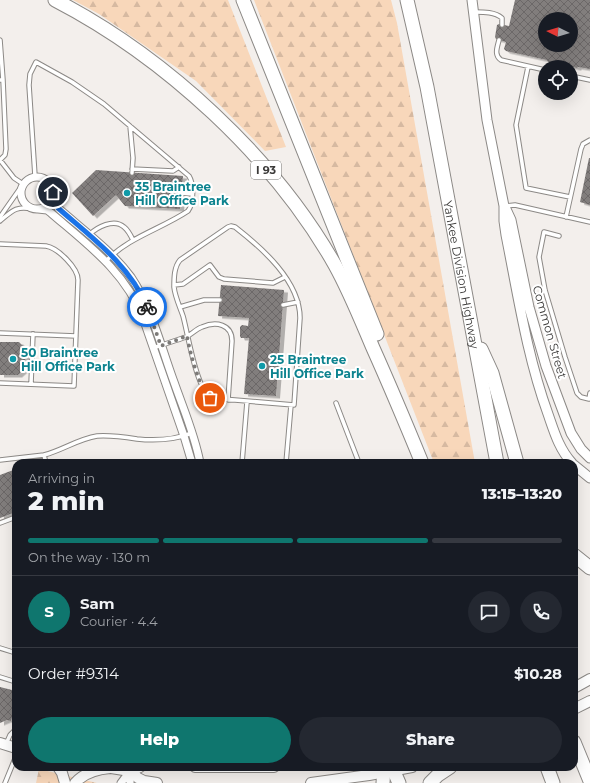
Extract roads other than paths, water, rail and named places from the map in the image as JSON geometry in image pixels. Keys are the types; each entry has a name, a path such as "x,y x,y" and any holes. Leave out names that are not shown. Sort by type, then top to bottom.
{"highway":[{"name":"I 93","path":"55,0 107,30 137,50 171,76 219,119 263,166 306,219 334,264 353,300 420,459"},
{"path":"243,0 389,364 398,406"},
{"path":"407,0 427,86"},
{"path":"416,0 422,37 427,86"},
{"name":"Yankee Division Highway","path":"427,86 496,459"},
{"path":"473,332 492,373 516,459"},
{"path":"578,558 590,568"},
{"path":"578,749 590,770"},
{"path":"578,751 590,781"},
{"path":"430,783 444,771"},
{"path":"548,771 553,783"}],"main road":[{"path":"578,686 590,679"},
{"path":"578,707 590,701"},
{"path":"61,771 65,783"},
{"path":"75,783 81,777 95,771"},
{"path":"133,771 138,778 144,781 157,783"},
{"path":"311,783 389,774 399,771"}],"street":[{"name":"Common Street","path":"472,0 487,120 504,206 506,235 533,371 556,439 569,459"},
{"path":"191,459 153,348 134,299 120,276 84,241 49,211 26,206 20,195 22,185 29,178 35,176 47,180 52,187 54,200 58,208 111,255 131,277 142,295 148,308 192,433 199,459"},
{"path":"35,209 43,208 50,202 53,192"},
{"name":"Common Street","path":"504,206 511,220 526,295 546,366 571,433 590,458"},
{"name":"Common Street","path":"578,468 590,478"},
{"path":"121,783 130,771"},
{"path":"130,783 131,771"}],"lane":[{"path":"473,12 484,12 498,15 502,18 502,25"},
{"path":"0,40 6,150 4,156 0,160 14,178 22,185 0,217"},
{"path":"499,40 497,52 499,59 506,62 538,69"},
{"path":"35,176 29,81 30,74 36,62 82,89 104,104 190,178 192,194 190,207 186,212 133,240 111,255 106,261"},
{"path":"528,67 516,122 526,188 570,197"},
{"path":"578,77 590,80"},
{"path":"130,126 133,158 132,171 173,171 179,167"},
{"path":"566,217 581,149 583,144 590,140"},
{"path":"181,193 192,194"},
{"path":"504,206 515,205 590,222"},
{"path":"0,221 17,208 25,207 35,209"},
{"path":"84,241 89,235 103,226 117,224 126,228 133,240"},
{"path":"230,226 234,226 259,246 274,262 285,277 298,302 300,318 294,405 212,399 206,394 190,352 174,286 175,270 179,261 230,226"},
{"path":"559,236 544,232 539,255 543,282 552,317 577,393 581,397 589,399 590,393"},
{"path":"0,244 49,247 57,251 75,269 78,278 74,386 0,383"},
{"path":"174,286 183,284 210,265 218,277 226,280 273,283 285,277"},
{"path":"180,307 201,300 220,300"},
{"path":"283,305 298,302"},
{"path":"153,348 187,336 210,324 223,325 229,330 232,341 228,400"},
{"path":"0,333 76,336"},
{"path":"32,384 34,334"},
{"path":"242,459 247,402"},
{"path":"336,404 357,459"},
{"path":"286,459 290,405"},
{"path":"0,460 44,455 59,450 77,441 97,436 158,440 176,439 192,433"},
{"path":"44,455 45,459"},
{"path":"0,524 12,519"},
{"path":"0,648 12,652"},
{"path":"0,677 12,681"},
{"path":"3,744 12,733"},
{"path":"5,783 12,766"}],"place":[{"name":"35 Braintree Hill Office Park","path":"127,193"},
{"name":"50 Braintree Hill Office Park","path":"13,359"},
{"name":"25 Braintree Hill Office Park","path":"262,366"}]}
